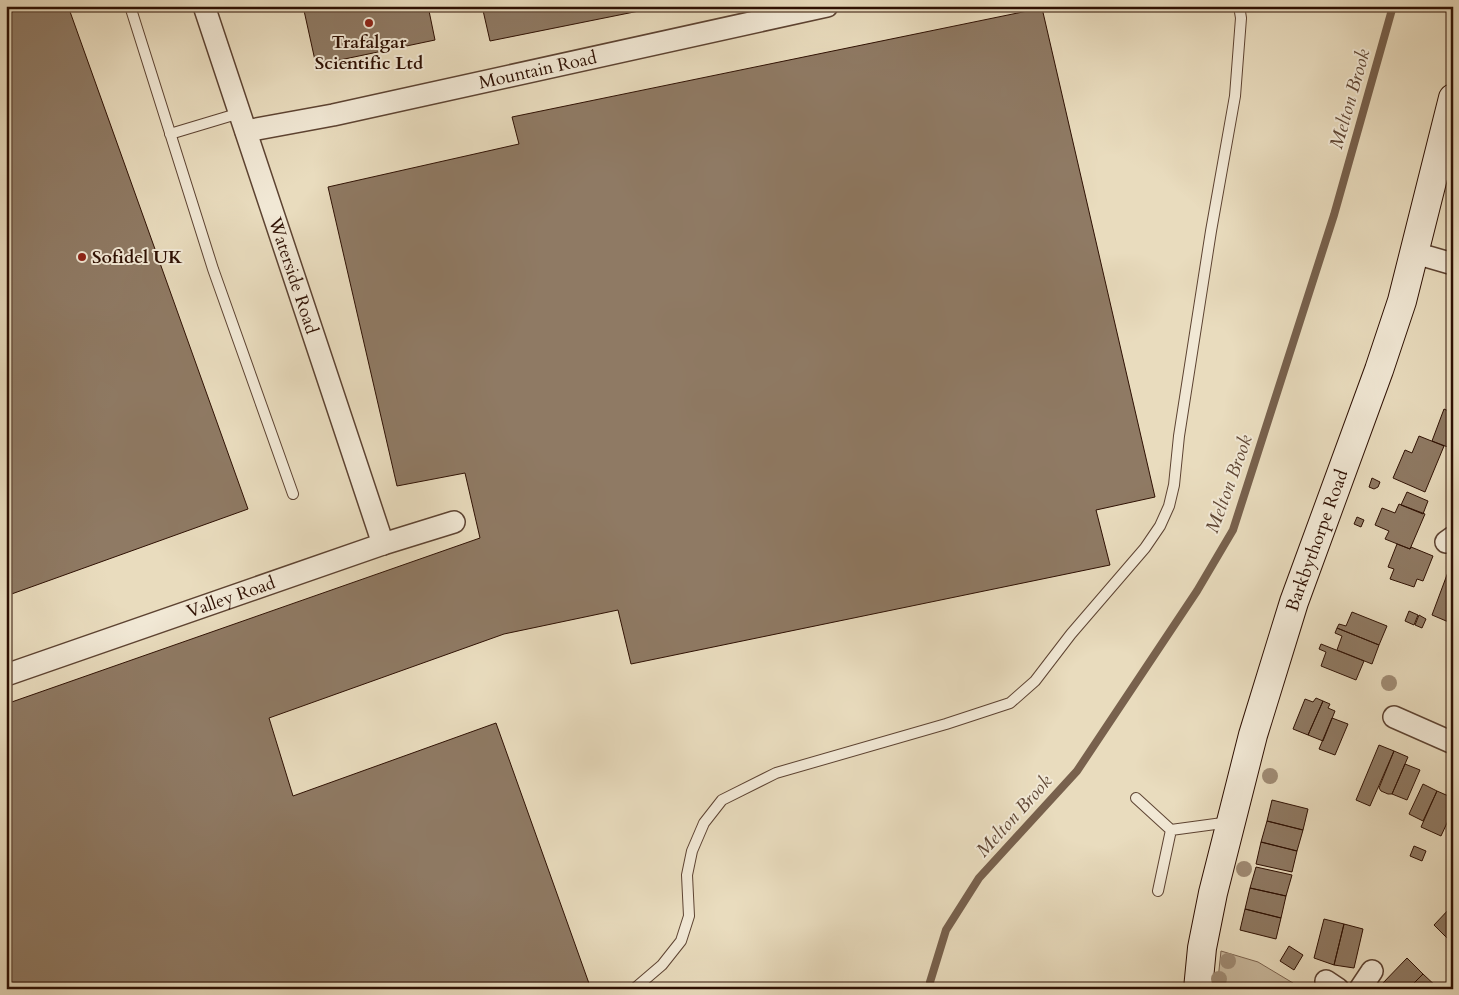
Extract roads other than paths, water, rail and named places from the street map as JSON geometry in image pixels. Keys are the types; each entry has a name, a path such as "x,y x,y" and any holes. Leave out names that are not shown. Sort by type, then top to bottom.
{"street":[{"name":"Waterside Road","path":"204,6 383,544"},
{"name":"Mountain Road","path":"243,122 333,115 776,12 827,6"},
{"name":"Barkbythorpe Road","path":"1198,989 1202,948 1213,893 1253,735 1294,602 1379,370 1402,301 1453,98"},
{"path":"1415,253 1453,264"},
{"name":"Valley Road","path":"6,674 383,544 454,522"},
{"path":"1394,717 1453,744"}],"lane":[{"path":"130,6 213,269 293,494"},
{"path":"634,989 662,964 681,941 689,916 687,875 692,851 704,823 722,800 776,773 946,724 1010,703 1035,681 1071,634 1145,548 1160,526 1169,506 1174,485 1179,436 1210,231 1235,96 1241,18 1239,6"},
{"path":"170,134 243,122"},
{"path":"1136,798 1171,830"},
{"path":"1171,830 1231,821"},
{"path":"1158,892 1171,830"}],"waterway":[{"name":"Melton Brook","path":"931,989 930,982 946,930 979,878 1077,771 1197,591 1233,530 1334,215 1393,6"}],"place":[{"name":"Trafalgar Scientific Ltd","path":"369,23"},
{"name":"Sofidel UK","path":"82,257"}]}
